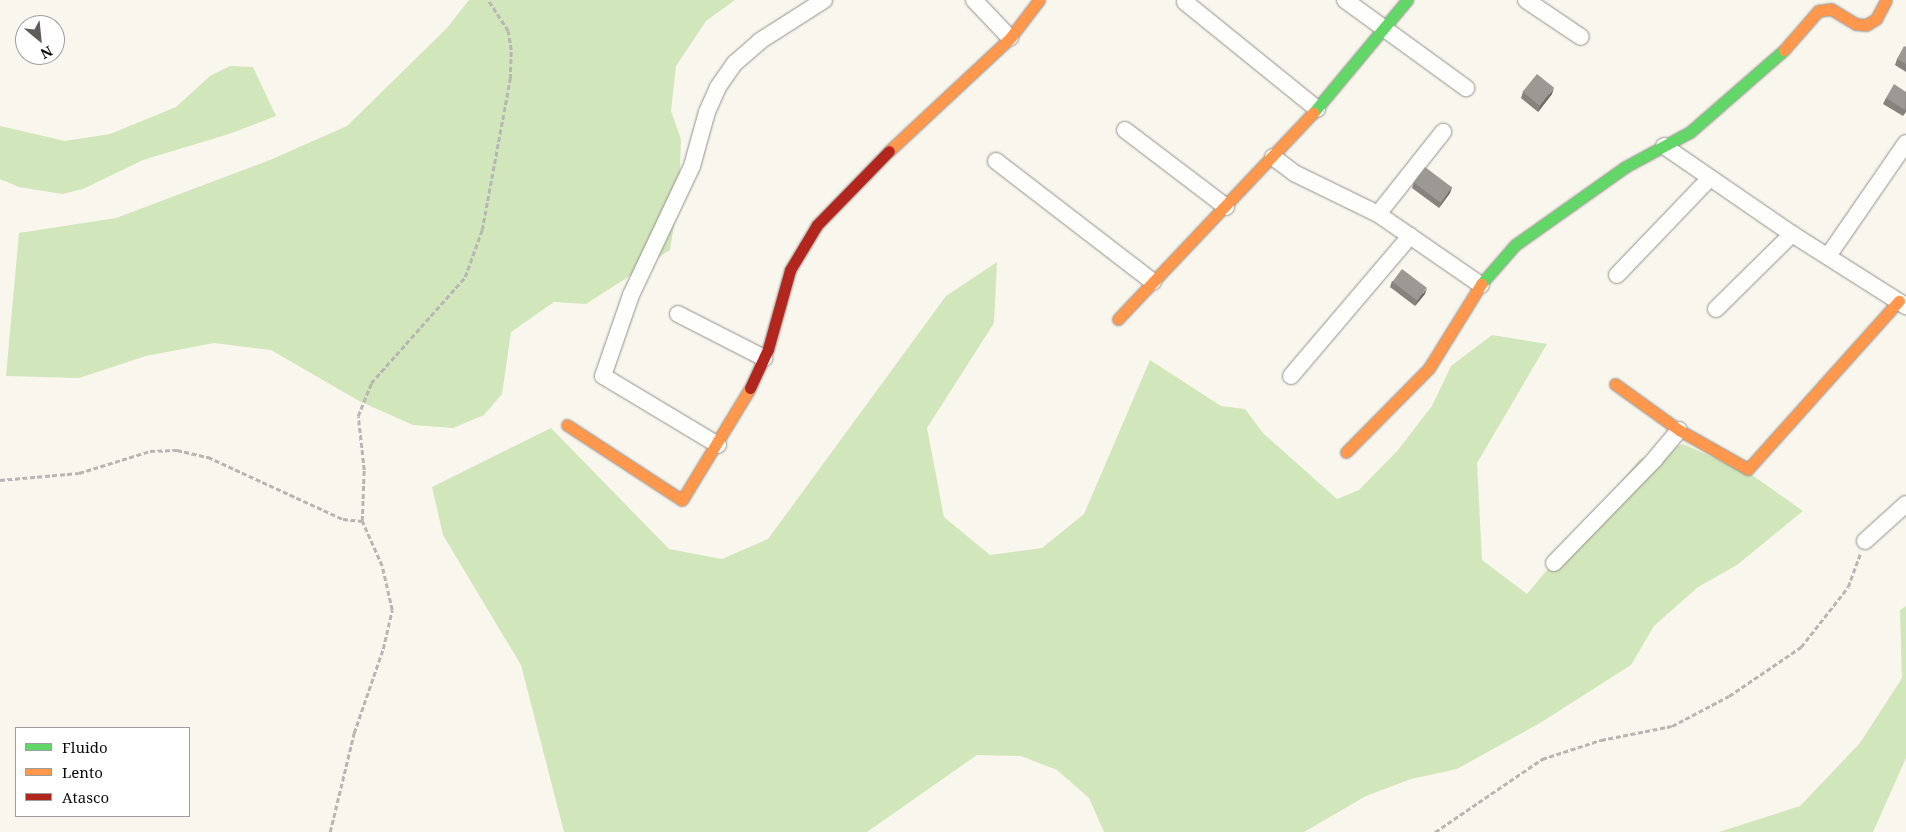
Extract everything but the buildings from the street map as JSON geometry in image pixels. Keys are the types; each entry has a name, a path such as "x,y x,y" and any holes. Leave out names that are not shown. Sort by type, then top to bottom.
{"street":[{"path":"718,445 604,376 630,294 692,166 707,112 718,87 735,63 760,41 824,0"},
{"path":"974,0 1010,38"},
{"path":"567,425 682,500 718,445 764,358 790,270 817,225 868,171 1010,38 1039,0"},
{"path":"1345,0 1382,30 1466,88"},
{"path":"1118,319 1317,109 1406,0"},
{"path":"1526,0 1581,37"},
{"path":"1346,452 1429,368 1481,284 1514,245 1543,222 1625,167 1664,146 1719,110 1791,44 1818,11 1831,9 1856,24 1866,25 1876,18 1886,0"},
{"path":"1185,2 1317,109"},
{"path":"1126,130 1226,206"},
{"path":"1378,214 1443,132"},
{"path":"1828,256 1906,143"},
{"path":"1615,384 1679,430 1748,469 1903,303 1792,234 1664,146"},
{"path":"1273,157 1294,174 1378,214 1481,284"},
{"path":"996,161 1153,282"},
{"path":"1617,275 1710,178"},
{"path":"1716,309 1792,234"},
{"path":"1291,376 1410,236"},
{"path":"678,314 764,358"},
{"path":"1554,563 1679,430"},
{"path":"1865,540 1906,504"}],"path":[{"path":"330,832 354,732 383,649 392,610 382,566 362,521 364,470 358,416 363,397 371,383 465,277 482,230 510,79 511,50 508,31 488,0"},
{"path":"0,480 79,473 150,451 177,450 208,457 343,519 362,521"},
{"path":"1435,832 1542,759 1601,740 1672,726 1728,696 1801,648 1848,587 1865,540"}],"green space":[{"path":"469,0 735,0 706,21 676,66 671,111 681,139 679,195 670,250 586,304 554,302 511,332 502,394 484,415 453,428 413,425 359,401 271,350 214,343 146,356 79,378 6,376 19,233 116,218 270,160 347,126 447,28"},
{"path":"230,66 253,67 276,116 229,134 143,160 83,189 62,194 19,187 0,179 0,126 65,141 110,134 176,107 210,76"},
{"path":"997,262 994,323 927,428 944,517 990,555 1042,548 1084,514 1150,360 1221,406 1245,409 1263,433 1337,499 1359,490 1398,450 1432,406 1451,366 1492,335 1547,344 1477,463 1482,560 1527,594 1640,459 1683,444 1752,475 1803,511 1737,565 1698,587 1654,626 1631,665 1540,723 1457,769 1411,779 1366,796 1304,832 1104,832 1089,798 1057,770 1021,756 977,755 867,832 564,832 521,665 443,535 432,487 551,428 669,549 722,559 768,539 946,296"},
{"path":"1906,606 1906,758 1873,832 1719,832 1800,806 1860,743 1902,678 1900,610"}],"traffic: fast":[{"path":"1313,113 1407,0"},
{"path":"1481,284 1515,245 1625,167 1690,132 1784,50"}],"traffic: slow":[{"path":"889,151 1010,38 1039,0"},
{"path":"1784,50 1818,11 1831,9 1856,24 1866,25 1876,19 1886,0"},
{"path":"1118,319 1313,113"},
{"path":"1346,452 1429,368 1481,284"},
{"path":"1615,384 1679,430 1748,469 1899,301"},
{"path":"567,425 682,500 750,388"}],"traffic: jam":[{"path":"750,388 768,349 790,270 817,225 889,151"}]}
